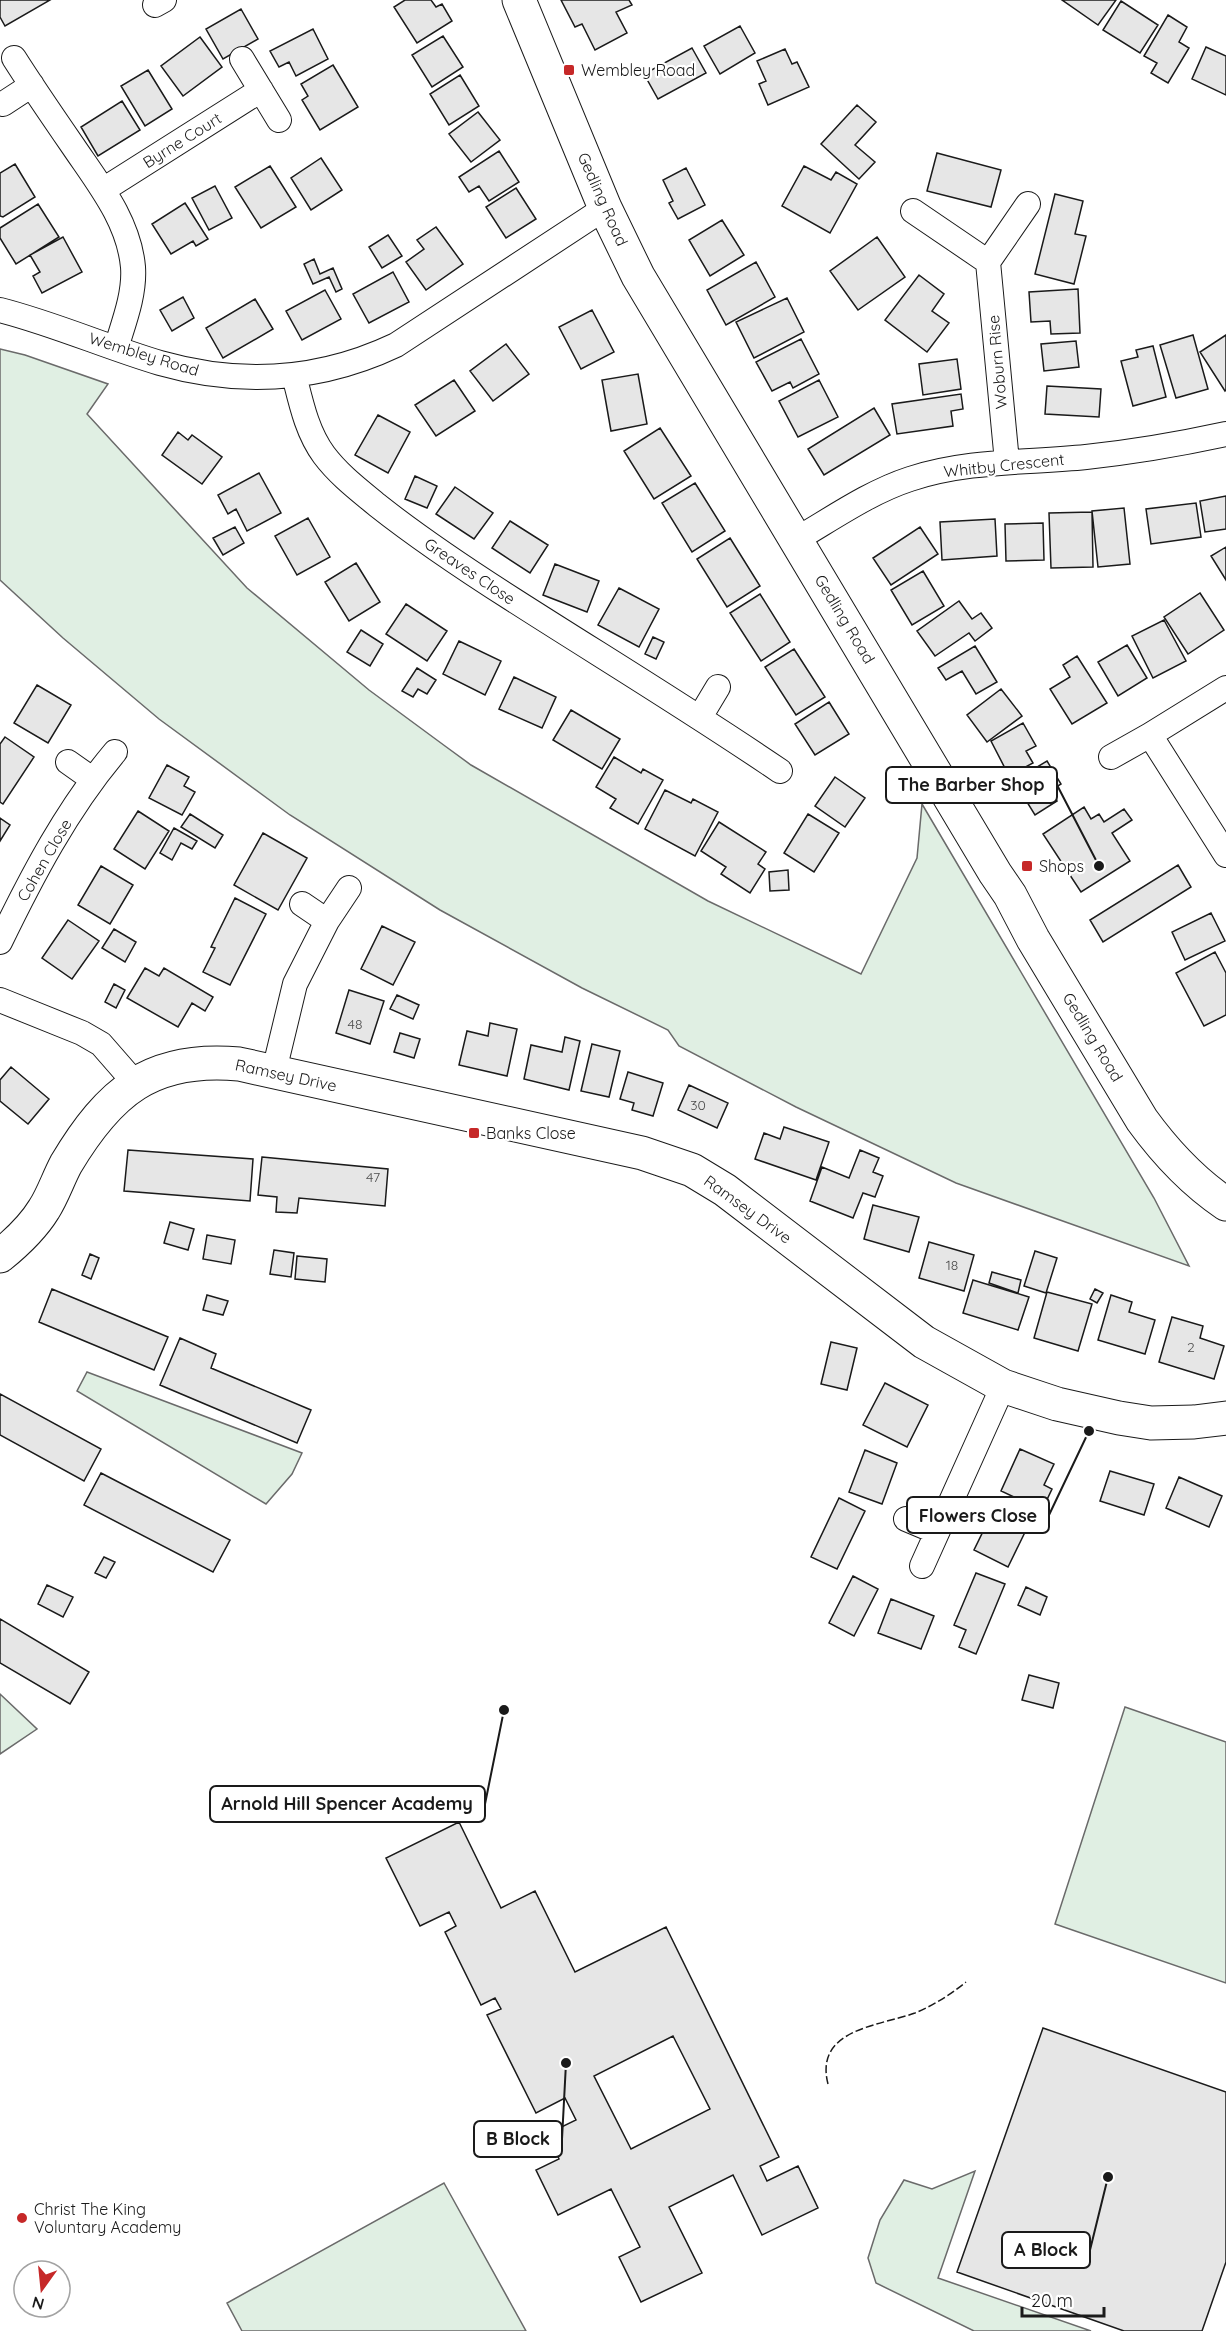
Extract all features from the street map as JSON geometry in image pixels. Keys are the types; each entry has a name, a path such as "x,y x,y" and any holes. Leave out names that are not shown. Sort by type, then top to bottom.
{"main road":[{"name":"Gedling Road","path":"519,0 604,208 644,285 1142,1120 1181,1168 1226,1204"},
{"name":"Ramsey Drive","path":"0,1256 29,1229 44,1210 66,1166 96,1119 121,1094 135,1083 148,1077 191,1064 239,1064 619,1147 692,1170 725,1190 924,1342 1003,1386 1093,1413 1129,1420 1151,1423 1194,1422 1226,1418"}],"street":[{"path":"14,58 103,190 120,221 129,246 133,269 129,305 116,348"},
{"path":"242,59 279,120"},
{"path":"3,104 32,85"},
{"name":"Byrne Court","path":"103,190 261,90"},
{"path":"913,211 988,262 1028,204"},
{"name":"Wembley Road","path":"0,310 192,371 258,378 332,369 368,358 396,345 604,208"},
{"name":"Woburn Rise","path":"988,262 1007,462"},
{"name":"Greaves Close","path":"294,375 309,429 316,442 336,470 357,489 453,561 700,717 780,771"},
{"name":"Whitby Crescent","path":"797,539 859,502 908,479 951,468 1139,451 1226,434"},
{"path":"700,717 718,687"},
{"path":"1111,757 1226,688"},
{"path":"1150,735 1226,855"},
{"name":"Cohen Close","path":"0,942 27,887 92,779 115,752"},
{"path":"68,762 92,779"},
{"path":"274,1071 290,997 310,950 349,888"},
{"path":"302,904 327,921"},
{"path":"0,1000 82,1033 101,1044 135,1083"},
{"path":"921,1566 1003,1386"},
{"path":"906,1519 937,1532"}],"green space":[{"path":"0,349 25,355 108,384 87,414 247,588 369,690 471,765 708,901 861,974 917,858 922,804 1154,1198 1189,1266 956,1183 796,1107 679,1046 668,1030 582,988 440,910 290,815 159,719 63,638 0,580"},
{"path":"87,1372 302,1453 292,1474 266,1504 77,1391"},
{"path":"0,1694 37,1729 0,1754"},
{"path":"1125,1707 1226,1742 1226,1983 1055,1924"},
{"path":"975,2171 938,2278 1091,2331 974,2331 876,2283 868,2258 880,2220 904,2180 932,2189"},
{"path":"444,2183 526,2331 242,2331 227,2303"}],"building":[{"path":"0,0 50,0 5,26 0,17"},
{"path":"405,0 431,0 436,7 442,4 452,21 417,43 394,7"},
{"path":"561,0 629,0 632,5 616,12 627,33 595,50 582,24 575,27"},
{"path":"1062,0 1116,0 1098,25"},
{"path":"1121,1 1158,25 1140,53 1103,30"},
{"path":"241,9 258,39 223,59 206,29"},
{"path":"1168,15 1187,27 1179,42 1189,48 1168,83 1151,73 1157,63 1144,56"},
{"path":"740,26 755,53 720,74 704,46"},
{"path":"313,29 328,59 296,76 289,62 279,67 270,51"},
{"path":"443,36 463,67 432,87 412,55"},
{"path":"200,37 222,67 183,96 161,66"},
{"path":"1206,47 1226,56 1226,95 1192,79"},
{"path":"692,48 706,73 658,99 644,74"},
{"path":"785,49 792,64 797,62 809,87 768,105 759,84 766,81 757,61"},
{"path":"333,65 358,107 320,130 302,100 308,96 301,84"},
{"path":"148,70 172,109 145,126 121,86"},
{"path":"460,75 479,106 449,125 430,94"},
{"path":"122,101 140,130 98,156 81,127"},
{"path":"857,105 876,122 855,145 875,162 859,179 821,144"},
{"path":"478,112 500,140 471,162 449,134"},
{"path":"499,151 519,182 489,201 479,186 469,192 459,177"},
{"path":"937,153 1001,170 991,207 927,191"},
{"path":"321,158 342,190 311,210 291,178"},
{"path":"15,164 35,197 3,217 0,216 0,173"},
{"path":"270,166 296,207 261,228 235,187"},
{"path":"804,166 831,180 836,172 857,184 830,233 782,206"},
{"path":"686,168 705,205 678,219 669,203 673,201 663,180"},
{"path":"215,186 232,218 209,230 192,198"},
{"path":"516,188 536,219 506,238 486,207"},
{"path":"1055,194 1083,201 1075,234 1086,236 1074,284 1035,274"},
{"path":"185,203 208,239 196,246 193,241 171,254 152,224"},
{"path":"38,204 59,237 16,264 0,238 0,228"},
{"path":"722,220 744,255 710,276 689,240"},
{"path":"436,227 463,264 426,290 406,262 424,249 417,240"},
{"path":"388,235 402,256 382,268 369,247"},
{"path":"63,237 82,272 42,293 33,276 40,272 30,255"},
{"path":"877,237 905,277 858,310 830,271"},
{"path":"314,259 320,274 333,268 342,289 336,292 329,277 313,284 304,264"},
{"path":"756,262 775,297 726,325 707,290"},
{"path":"393,272 409,302 369,323 353,294"},
{"path":"919,275 944,294 932,311 949,323 927,352 885,320"},
{"path":"1078,289 1080,333 1051,334 1050,321 1031,322 1029,292"},
{"path":"325,290 341,319 302,340 286,311"},
{"path":"183,297 194,318 172,331 160,310"},
{"path":"787,298 804,332 754,358 736,322"},
{"path":"255,299 273,329 223,358 206,328"},
{"path":"592,310 614,352 581,369 559,327"},
{"path":"1193,335 1208,389 1176,398 1160,345"},
{"path":"1226,335 1226,390 1225,391 1200,352"},
{"path":"801,339 819,374 793,388 790,382 772,391 756,362"},
{"path":"1076,341 1079,367 1044,371 1041,344"},
{"path":"506,344 529,374 493,401 470,371"},
{"path":"1153,346 1166,397 1133,406 1121,361 1138,357 1136,350"},
{"path":"957,359 961,389 923,395 919,364"},
{"path":"638,374 647,424 611,431 602,380"},
{"path":"454,380 475,411 436,436 415,405"},
{"path":"819,380 838,417 798,437 779,401"},
{"path":"1047,386 1101,389 1099,417 1045,414"},
{"path":"961,394 963,409 951,411 953,426 897,434 892,404"},
{"path":"874,408 890,435 824,475 808,449"},
{"path":"378,415 410,432 388,473 355,455"},
{"path":"660,428 691,476 654,499 624,451"},
{"path":"178,432 188,440 192,435 222,457 202,484 162,455"},
{"path":"259,473 281,513 247,531 236,509 228,514 218,495"},
{"path":"415,476 437,486 427,508 405,499"},
{"path":"695,483 725,531 692,552 662,503"},
{"path":"455,487 493,513 474,539 436,514"},
{"path":"1226,496 1226,529 1205,532 1200,501"},
{"path":"1196,503 1201,537 1151,544 1146,509"},
{"path":"1124,508 1130,564 1098,567 1092,511"},
{"path":"1092,512 1093,567 1051,568 1049,513"},
{"path":"308,518 330,557 297,575 275,536"},
{"path":"995,519 997,556 942,560 940,522"},
{"path":"510,521 548,545 530,573 492,548"},
{"path":"1043,523 1044,560 1006,561 1005,524"},
{"path":"235,527 244,543 223,555 213,538"},
{"path":"920,527 938,554 891,585 873,558"},
{"path":"730,538 760,586 727,607 697,559"},
{"path":"1226,547 1226,580 1211,556"},
{"path":"356,563 380,602 349,621 325,582"},
{"path":"555,564 599,581 587,612 543,595"},
{"path":"923,571 944,606 912,625 891,590"},
{"path":"619,588 659,609 639,647 598,625"},
{"path":"1200,593 1224,630 1188,654 1164,617"},
{"path":"760,594 790,642 761,661 730,613"},
{"path":"959,601 972,619 981,613 992,628 975,641 969,633 935,656 917,631"},
{"path":"406,604 447,631 427,661 386,634"},
{"path":"1164,620 1186,661 1153,678 1132,636"},
{"path":"361,630 383,644 370,666 347,652"},
{"path":"653,637 664,642 656,659 645,654"},
{"path":"459,641 501,661 485,695 443,674"},
{"path":"1127,645 1147,678 1118,696 1098,662"},
{"path":"975,646 997,682 976,694 962,671 946,680 938,668"},
{"path":"794,649 825,697 796,715 765,667"},
{"path":"1077,656 1107,703 1072,724 1050,689 1070,677 1063,665"},
{"path":"417,668 436,680 427,694 418,689 413,697 402,691"},
{"path":"514,677 556,697 542,728 499,709"},
{"path":"37,685 71,705 48,743 14,723"},
{"path":"1001,689 1022,716 987,742 967,715"},
{"path":"829,702 849,734 815,755 795,724"},
{"path":"571,710 620,739 602,769 553,740"},
{"path":"1023,723 1036,746 1026,751 1033,763 1009,776 991,741"},
{"path":"5,737 34,757 3,804 0,802 0,744"},
{"path":"614,757 641,773 643,769 663,780 638,824 610,808 616,799 596,787"},
{"path":"1047,761 1061,784 1050,791 1057,801 1035,815 1014,781"},
{"path":"167,765 189,777 184,786 195,792 182,815 149,798"},
{"path":"835,777 865,798 845,827 815,806"},
{"path":"665,790 691,803 693,799 718,812 695,856 645,829"},
{"path":"1084,807 1091,819 1099,814 1104,822 1124,809 1132,820 1112,833 1130,861 1081,892 1043,834"},
{"path":"138,811 169,831 145,869 114,849"},
{"path":"190,814 223,835 215,848 181,827"},
{"path":"808,814 839,833 814,872 784,853"},
{"path":"0,818 10,825 0,841"},
{"path":"719,822 766,852 758,864 765,869 750,893 721,874 726,867 701,851"},
{"path":"174,828 197,841 192,849 181,843 172,860 160,853"},
{"path":"263,833 307,858 278,910 234,885"},
{"path":"1178,865 1191,887 1103,942 1090,920"},
{"path":"101,866 133,885 110,924 78,905"},
{"path":"788,870 789,890 770,891 769,872"},
{"path":"235,898 266,914 230,985 203,972 215,948 211,947"},
{"path":"1211,913 1225,941 1185,960 1172,932"},
{"path":"68,920 99,941 72,979 42,958"},
{"path":"382,926 415,942 393,985 361,969"},
{"path":"114,929 136,942 125,962 102,948"},
{"path":"1215,952 1226,973 1226,1015 1204,1026 1176,973"},
{"path":"145,968 159,976 164,968 213,997 205,1011 192,1003 178,1027 127,998"},
{"path":"114,984 125,990 116,1008 105,1002"},
{"path":"349,990 384,1001 370,1044 336,1033"},
{"path":"397,995 419,1005 413,1019 390,1009"},
{"path":"490,1023 517,1029 507,1076 459,1065 467,1031 488,1036"},
{"path":"400,1033 420,1039 414,1058 394,1052"},
{"path":"565,1037 580,1041 569,1090 524,1079 531,1045 562,1052"},
{"path":"592,1044 620,1051 609,1097 581,1091"},
{"path":"11,1067 49,1099 28,1124 0,1101 0,1080"},
{"path":"628,1072 663,1083 653,1116 632,1110 634,1103 620,1099"},
{"path":"689,1085 728,1103 717,1128 678,1110"},
{"path":"784,1127 829,1142 816,1180 755,1159 764,1133 780,1139"},
{"path":"128,1150 253,1159 250,1201 124,1191"},
{"path":"860,1150 879,1158 873,1172 883,1176 875,1197 863,1193 853,1218 810,1201 822,1167 849,1178"},
{"path":"262,1157 388,1169 385,1206 299,1198 297,1213 276,1212 277,1197 258,1195"},
{"path":"873,1205 919,1217 909,1252 864,1239"},
{"path":"170,1222 194,1229 188,1250 164,1243"},
{"path":"207,1235 235,1240 231,1264 203,1259"},
{"path":"929,1242 974,1255 964,1291 919,1278"},
{"path":"274,1250 294,1253 291,1277 270,1274"},
{"path":"1035,1251 1057,1258 1046,1293 1024,1286"},
{"path":"90,1254 99,1258 91,1279 82,1275"},
{"path":"297,1256 327,1259 325,1282 295,1279"},
{"path":"992,1272 1021,1280 1018,1293 989,1283"},
{"path":"973,1280 1029,1297 1018,1330 963,1313"},
{"path":"52,1289 168,1337 154,1370 39,1322"},
{"path":"1095,1289 1103,1293 1097,1303 1090,1299"},
{"path":"1047,1292 1092,1304 1078,1351 1034,1338"},
{"path":"207,1295 228,1301 223,1315 203,1310"},
{"path":"1111,1295 1132,1302 1129,1312 1155,1320 1145,1354 1098,1340"},
{"path":"1172,1317 1203,1326 1200,1338 1224,1346 1214,1379 1159,1362"},
{"path":"180,1338 216,1354 211,1368 311,1410 297,1443 160,1385"},
{"path":"831,1342 857,1348 847,1390 821,1384"},
{"path":"885,1383 928,1405 907,1447 863,1425"},
{"path":"0,1394 101,1449 84,1481 0,1435"},
{"path":"1020,1449 1054,1464 1044,1485 1052,1489 1042,1510 1001,1491"},
{"path":"865,1450 897,1463 882,1504 849,1492"},
{"path":"1110,1471 1154,1484 1144,1515 1100,1501"},
{"path":"101,1473 230,1540 213,1572 84,1505"},
{"path":"1179,1477 1222,1496 1209,1527 1166,1508"},
{"path":"839,1498 865,1511 837,1569 811,1557"},
{"path":"994,1509 1028,1526 1008,1567 974,1550"},
{"path":"104,1557 115,1562 106,1578 95,1573"},
{"path":"976,1573 1005,1584 976,1654 959,1647 966,1630 954,1625"},
{"path":"853,1576 878,1589 854,1636 829,1623"},
{"path":"47,1585 73,1597 63,1617 38,1604"},
{"path":"1026,1587 1047,1597 1040,1615 1018,1605"},
{"path":"891,1599 934,1616 921,1649 878,1633"},
{"path":"0,1619 89,1672 70,1704 0,1663"},
{"path":"1029,1675 1059,1683 1053,1708 1022,1700"},
{"path":"459,1822 501,1908 535,1891 575,1972 666,1927 779,2157 760,2166 767,2181 798,2166 818,2208 762,2235 733,2175 669,2207 702,2273 641,2302 619,2257 640,2247 611,2189 558,2215 536,2170 559,2159 547,2134 576,2120 565,2098 536,2113 487,2015 501,2009 495,1998 481,2005 445,1932 456,1926 449,1912 420,1926 386,1858","holes":["673,2036 710,2109 631,2149 594,2076"]},
{"path":"1043,2028 1226,2092 1226,2262 1202,2331 1124,2331 957,2272"}],"fence":[{"path":"828,2084 826,2066 831,2052 840,2041 868,2027 922,2010 966,1982"}],"place":[{"name":"Wembley Road","path":"569,70"},
{"name":"Shops","path":"1027,866"},
{"name":"The Barber Shop","path":"1099,866"},
{"name":"Banks Close","path":"474,1133"},
{"name":"Flowers Close","path":"1089,1431"},
{"name":"Arnold Hill Spencer Academy","path":"504,1710"},
{"name":"B Block","path":"566,2063"},
{"name":"A Block","path":"1108,2177"},
{"name":"Christ The King Voluntary Academy","path":"22,2218"}]}
